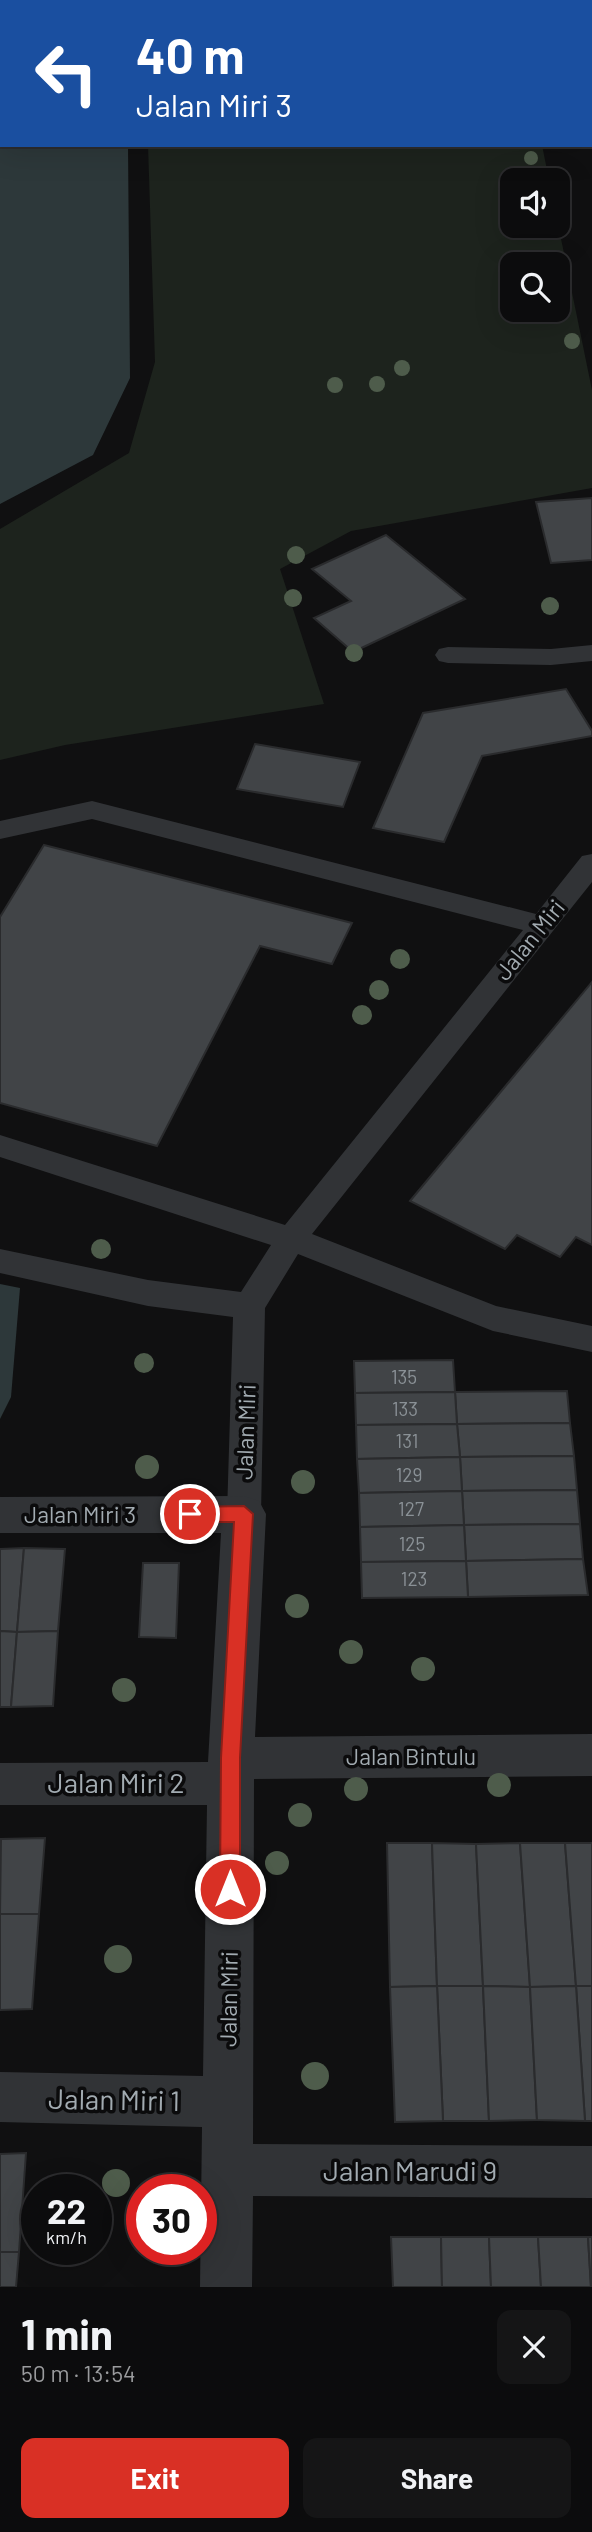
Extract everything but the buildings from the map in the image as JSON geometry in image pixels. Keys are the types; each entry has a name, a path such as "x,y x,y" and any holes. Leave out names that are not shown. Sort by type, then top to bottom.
{"street":[{"name":"Jalan Miri 3","path":"0,1515 244,1514"},
{"name":"Jalan Miri","path":"226,2287 231,1771 244,1514"},
{"name":"Jalan Bintulu","path":"231,1771 592,1755"},
{"name":"Jalan Miri 2","path":"0,1784 231,1771"},
{"name":"Jalan Miri 1","path":"0,2097 228,2102"},
{"name":"Jalan Marudi 9","path":"228,2170 592,2172"}],"lane":[{"path":"448,654 551,657 592,653"},
{"path":"0,829 92,810 542,925"},
{"name":"Jalan Miri","path":"244,1514 249,1306 291,1239 592,863"},
{"path":"0,1146 291,1239 493,1318 592,1339"},
{"path":"0,1261 148,1293 249,1306"}],"shaded area":[{"path":"0,147 128,147 130,378 93,455 0,504"},
{"path":"148,147 542,147 547,168 500,168 500,238 561,238 564,252 500,252 500,322 570,322 570,283 592,390 592,488 351,531 280,569 324,704 65,745 0,760 0,529 129,453 155,362"},
{"path":"0,1284 20,1288 11,1397 0,1419"}],"route":[{"path":"190,1514 244,1514 231,1758 230,1889"}]}
